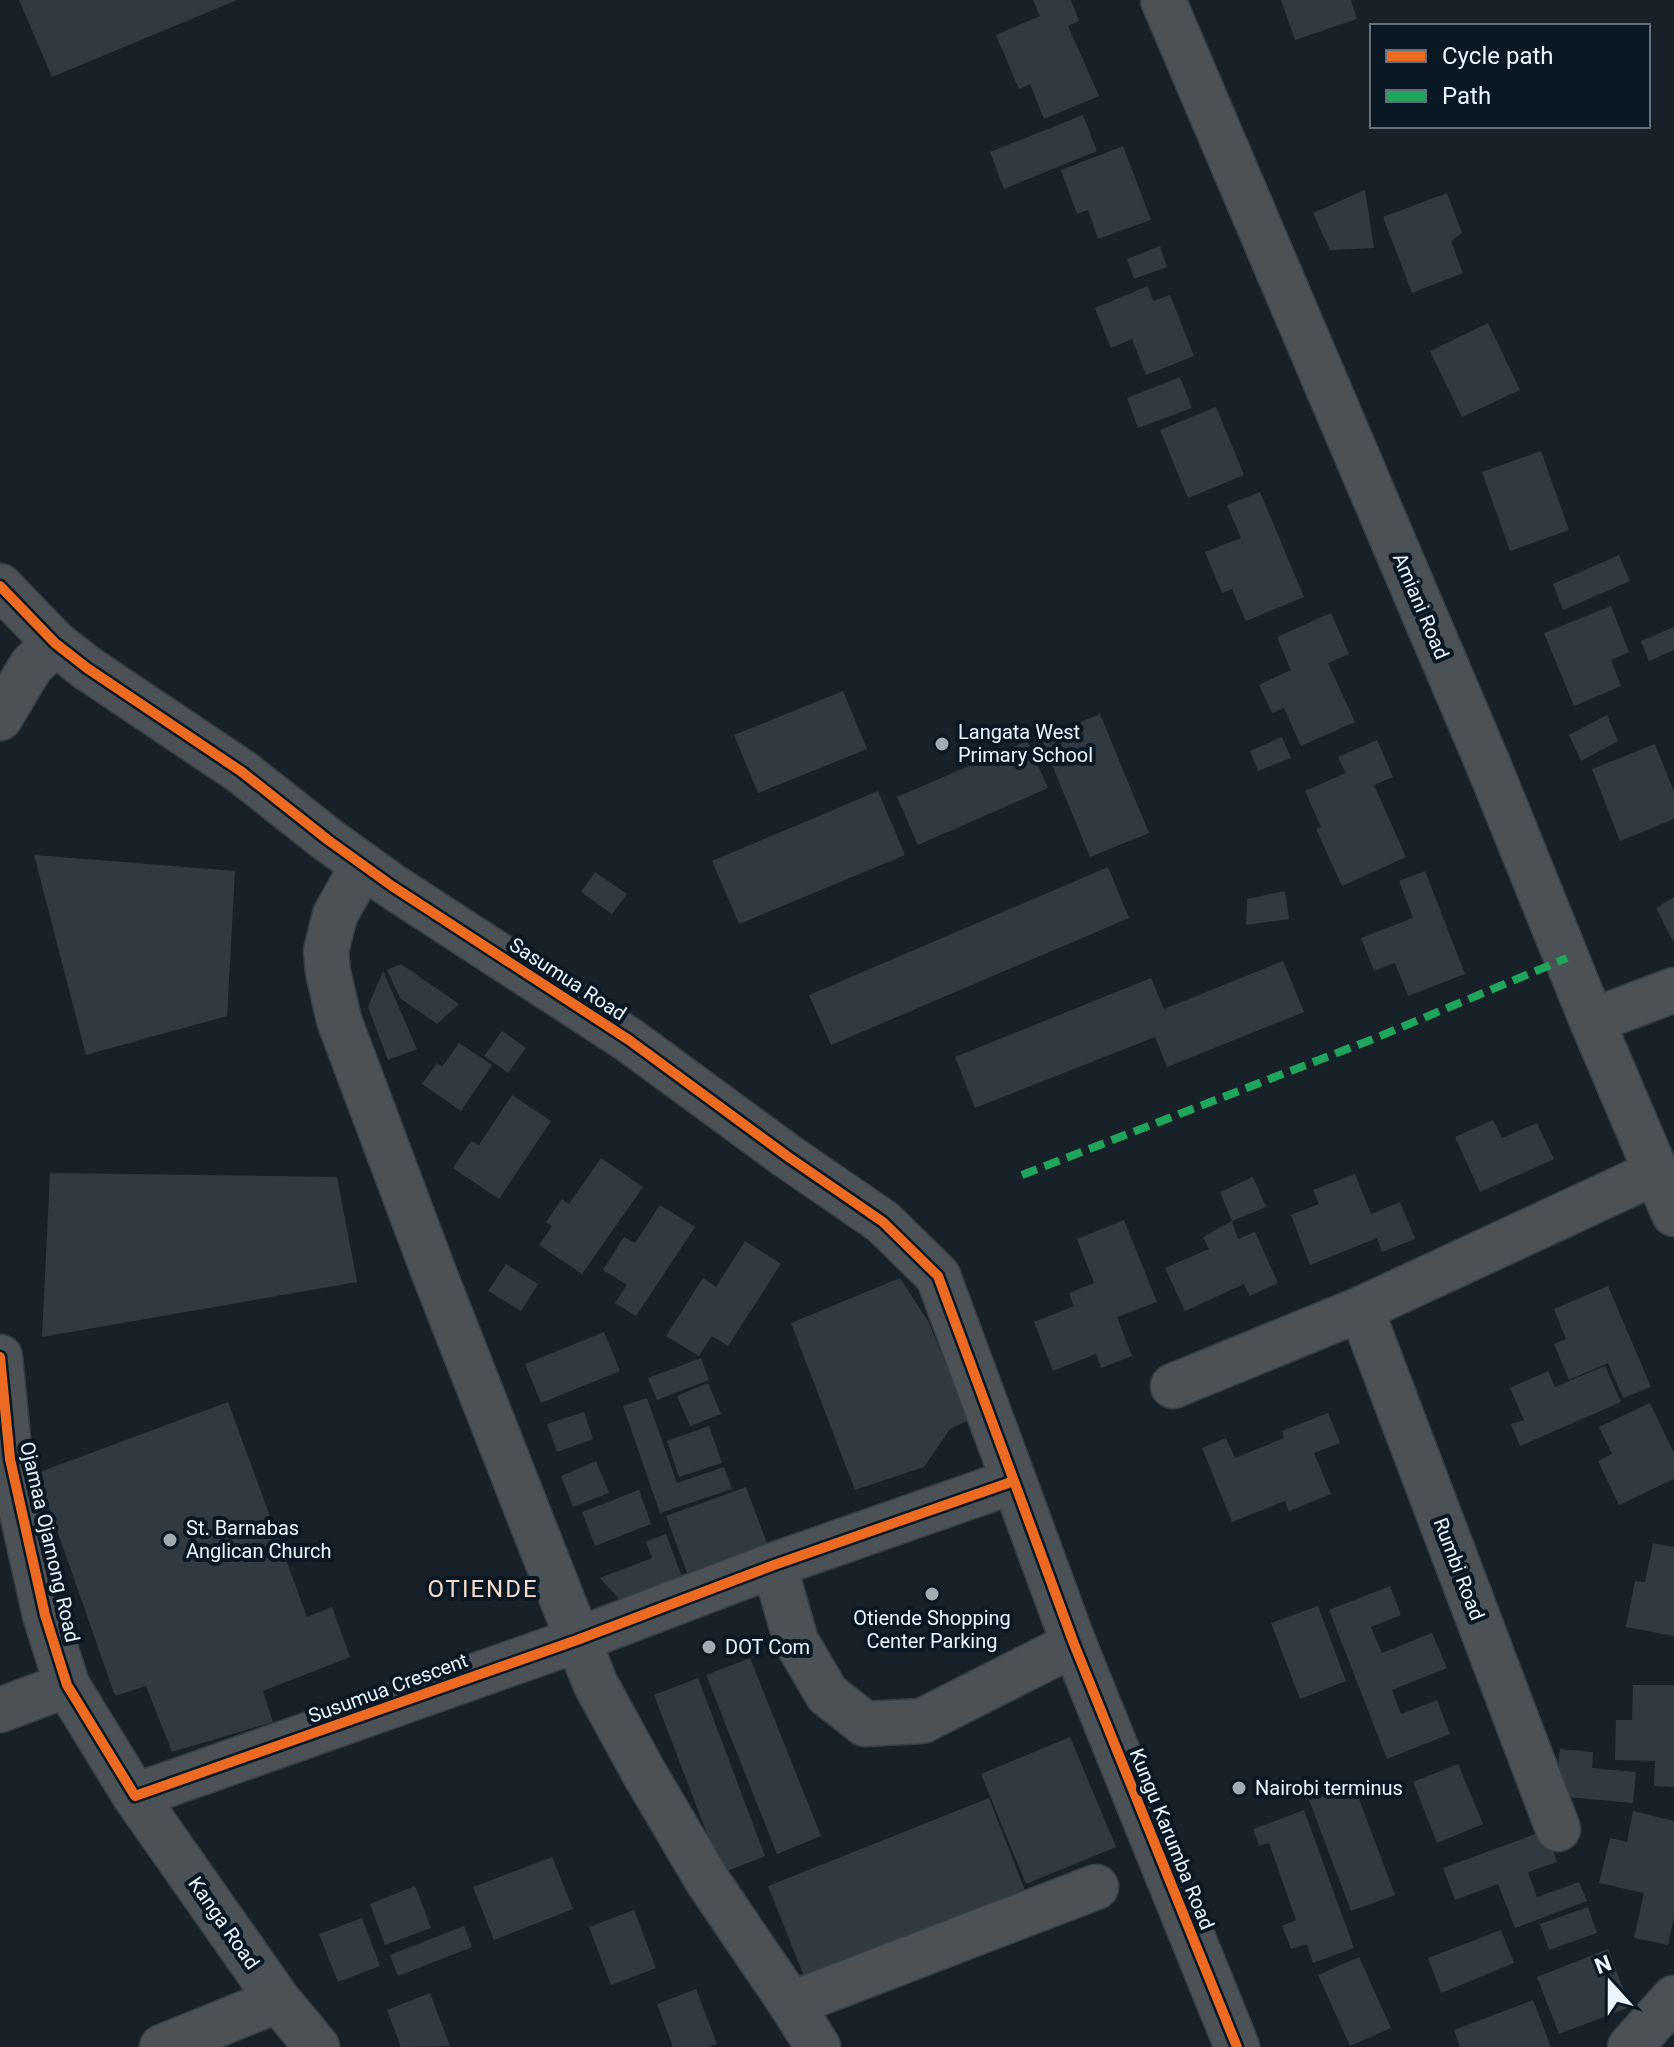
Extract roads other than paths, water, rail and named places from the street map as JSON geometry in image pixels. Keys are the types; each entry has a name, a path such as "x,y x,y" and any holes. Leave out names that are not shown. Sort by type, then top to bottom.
{"street":[{"name":"Amiani Road","path":"1163,0 1488,764 1674,1214"},
{"name":"Sasumua Road","path":"0,586 55,643 87,668 242,772 392,886 629,1040 883,1222 938,1276 1074,1644"},
{"path":"0,718 31,666 55,643"},
{"path":"363,865 335,915 326,951 328,972 339,1020 434,1273 595,1683 707,1880 818,2047"},
{"path":"1592,1021 1674,990"},
{"path":"1173,1386 1361,1309 1656,1172"},
{"name":"Rumbi Road","path":"1361,1309 1558,1829"},
{"name":"Ojamaa Ojamong Road","path":"0,1357 10,1459 45,1615 67,1685"},
{"name":"Susumua Crescent","path":"135,1796 1014,1481"},
{"path":"774,1565 796,1641 827,1694 865,1724 922,1721 1074,1644"},
{"name":"Kungu Karumba Road","path":"1074,1644 1237,2047"},
{"path":"0,1710 67,1685 135,1796"},
{"name":"Kanga Road","path":"135,1796 278,2000 317,2047"},
{"path":"791,2004 1096,1887"},
{"path":"1630,2047 1674,1998"},
{"path":"162,2047 278,2000"}],"place":[{"name":"Langata West Primary School","path":"942,744"},
{"name":"St. Barnabas Anglican Church","path":"170,1540"},
{"name":"Otiende Shopping Center Parking","path":"932,1594"},
{"name":"DOT Com","path":"709,1647"},
{"name":"Nairobi terminus","path":"1239,1788"}],"district":[{"name":"OTIENDE","path":"483,1589"}]}
